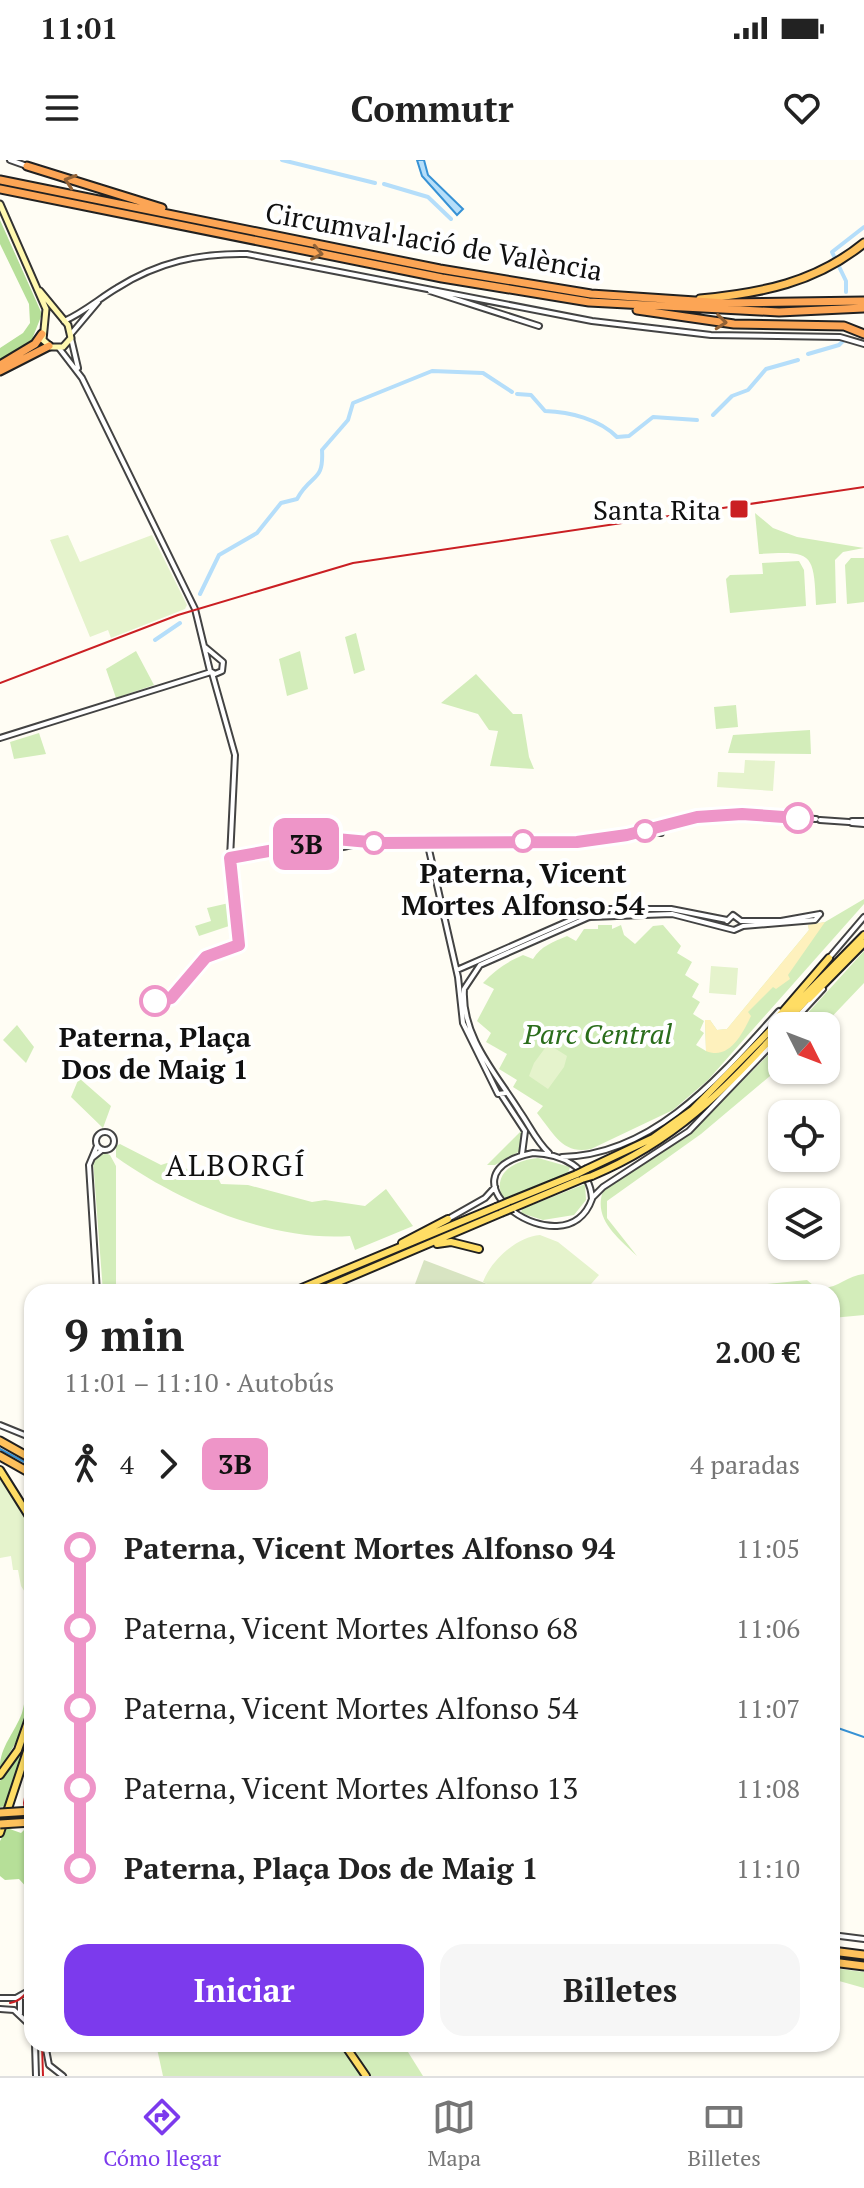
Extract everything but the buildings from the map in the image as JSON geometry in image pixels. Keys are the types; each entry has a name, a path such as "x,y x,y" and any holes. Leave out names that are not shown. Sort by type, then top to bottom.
{"highway":[{"path":"27,166 107,193 250,230"},
{"name":"Circumval·lació de València","path":"3,185 250,230 537,290"},
{"name":"Circumval·lació de València","path":"3,185 550,292 778,304 864,301"},
{"path":"694,300 768,291 835,264 864,243"},
{"name":"Circumval·lació de València","path":"550,292 589,302 779,312 864,308"},
{"path":"589,302 754,325 844,326 864,334"},
{"path":"0,368 35,344 42,334"},
{"path":"0,368 49,346"},
{"path":"0,1440 24,1452"},
{"path":"0,1456 24,1470"},
{"path":"0,1813 24,1812"},
{"path":"0,1824 24,1822"},
{"path":"840,1952 864,1955"},
{"path":"840,1963 864,1966"}],"main road":[{"path":"0,204 40,291 47,323 42,334 49,346 59,348 71,336 63,320 40,291"},
{"path":"47,323 63,320"},
{"path":"789,1012 864,935 798,1012"},
{"path":"798,1012 864,943"},
{"path":"726,1076 829,958"},
{"path":"311,1284 580,1177 666,1129 726,1076 768,1033"},
{"path":"589,1172 641,1153 694,1117 768,1040"},
{"path":"334,1284 498,1210"},
{"path":"352,1267 448,1219"},
{"path":"410,1251 447,1242 479,1249"},
{"path":"0,1470 24,1508"},
{"path":"0,1775 18,1750 24,1733"},
{"path":"0,1833 24,1760"},
{"path":"351,2052 366,2076"}],"street":[{"path":"10,160 27,166"},
{"path":"63,320 132,279 171,262 232,253 331,267 534,312 677,332 840,337 864,344"},
{"path":"420,287 539,326"},
{"path":"105,295 71,336 82,378 195,609 235,755 230,858 291,845 324,843 437,840 581,842 659,829 697,817 741,815 864,823"},
{"path":"59,348 82,378"},
{"path":"0,738 214,673 224,667 205,647"},
{"path":"209,663 216,658"},
{"path":"427,841 457,974 463,1023 499,1089 549,1153"},
{"path":"332,844 336,851 342,844"},
{"path":"499,1089 468,1020 464,997 470,976 480,965 596,910 672,912 727,923 732,930 740,924 820,914 815,920 805,922 740,924"},
{"path":"596,910 596,917"},
{"path":"457,974 466,965 589,915 672,912"},
{"path":"727,923 735,915 740,924"},
{"path":"562,1157 604,1150 645,1132 679,1111 719,1077 864,917"},
{"path":"466,965 470,976"},
{"path":"457,974 470,976"},
{"path":"495,1187 503,1206 511,1213 536,1223 576,1219 585,1213 603,1187 689,1131 768,1049"},
{"path":"504,1095 525,1131 526,1147 522,1155"},
{"path":"98,1284 91,1165 100,1148 114,1145 111,1134 99,1134 100,1148"},
{"path":"448,1219 485,1198 495,1187 502,1167 522,1155 549,1153 562,1157 585,1174 592,1199"},
{"path":"0,1425 24,1435"},
{"path":"840,1936 864,1939"},
{"path":"0,1998 12,1999 22,1994"},
{"path":"22,1994 17,2005 23,2018"},
{"path":"0,2009 14,2010 23,2018"},
{"path":"35,2052 36,2076"},
{"path":"47,2052 49,2065 63,2076"}],"green space":[{"path":"0,220 42,314 31,342 0,360 0,348 23,333 30,323 29,304 0,244"},
{"path":"755,513 773,528 797,537 864,548 843,552 835,560 836,603 816,605 814,574 807,558 790,553 759,554"},
{"path":"68,535 80,562 152,535 187,605 185,609 111,638 108,630 90,637 50,540"},
{"path":"851,558 864,558 864,602 847,604 845,565"},
{"path":"799,561 804,570 806,606 730,613 726,579 730,575 763,574 762,563"},
{"path":"356,633 365,670 354,674 345,637"},
{"path":"136,651 154,685 116,698 106,669"},
{"path":"300,651 308,689 287,696 279,659"},
{"path":"476,674 513,714 522,714 534,769 490,766 498,731 489,730 478,714 441,703"},
{"path":"736,705 738,727 716,729 714,707"},
{"path":"810,730 811,754 728,753 733,735"},
{"path":"39,733 46,754 14,759 10,742"},
{"path":"745,760 775,761 773,791 717,787 718,772 744,773"},
{"name":"Parc Central","path":"864,899 864,904 708,1080 673,1110 591,1149 573,1149 554,1135 537,1113 543,1106 513,1087 517,1080 499,1069 507,1054 486,1042 491,1033 477,1021 494,989 483,983 511,961 523,955 533,959 552,942 567,936 576,941 584,929 598,929 598,925 612,925 612,929 621,925 624,935 635,944 653,926 663,925 681,946 677,953 692,962 685,975 699,984 692,997 700,1002 693,1014 704,1021 700,1030 704,1033 696,1045 706,1051 705,1020 710,1020 717,1030 727,1029 809,930 808,925 825,922"},
{"path":"229,903 232,925 199,936 195,926 211,921 207,908"},
{"path":"864,951 864,983 836,1012 809,1012"},
{"path":"711,966 738,968 736,995 709,993"},
{"path":"17,1025 34,1047 26,1063 3,1040"},
{"path":"548,1044 567,1056 564,1067 548,1089 529,1076"},
{"path":"768,1055 768,1078 701,1134 607,1201 607,1218 637,1256 604,1219 601,1210 603,1191 691,1133"},
{"path":"79,1078 111,1106 103,1128 71,1097"},
{"path":"522,1130 522,1150 495,1165 487,1165"},
{"path":"120,1144 161,1165 167,1163 218,1178 221,1184 248,1185 312,1202 325,1200 365,1206 386,1189 413,1226 355,1250 350,1236 289,1233 258,1226 197,1203 141,1174 116,1157 116,1146"},
{"path":"103,1152 110,1155 116,1166 116,1284 102,1284 93,1160"},
{"path":"538,1158 570,1167 568,1173 503,1199 500,1182 507,1170 521,1162"},
{"path":"585,1184 586,1200 574,1215 543,1220 521,1213 522,1209"},
{"path":"540,1235 558,1242 599,1275 591,1284 483,1282 506,1251"},
{"path":"424,1260 487,1284 415,1284"},
{"path":"864,1274 864,1315 840,1317 840,1284 837,1284"},
{"path":"807,1280 812,1284 766,1284"},
{"path":"0,1475 24,1513 24,1591 18,1570 13,1570 11,1556 0,1558"},
{"path":"24,1703 21,1730 0,1767 5,1746"},
{"path":"24,1748 8,1806 0,1807 0,1781"},
{"path":"7,1828 21,1833 24,1830 24,1884 19,1879 5,1880 0,1876 0,1841"},
{"path":"840,1969 864,1972 864,1988 840,1981"},
{"path":"158,2052 345,2052 361,2076 163,2076"},
{"path":"356,2052 408,2052 423,2076 369,2076"}],"sand":[{"path":"825,922 788,975 790,979 776,989 773,987 748,1012 751,1016 734,1044 722,1052 706,1051 705,1020 710,1020 717,1030 727,1029 809,930 808,925"}],"water":[{"path":"417,160 424,160 428,175 463,209 457,215 422,176"}],"waterway":[{"path":"282,160 375,183"},
{"path":"384,184 428,197 451,219"},
{"path":"846,292 846,281 832,252 864,227"},
{"path":"808,354 839,345 844,340"},
{"path":"713,415 732,396 748,390 766,369 798,360"},
{"path":"200,594 219,555 257,533 281,503 297,499 316,477 321,468 322,450 348,420 353,403 432,371 483,373 512,392"},
{"path":"517,394 531,395 545,411 593,421 617,437 629,436 653,417 697,420"},
{"path":"155,640 180,623"},
{"path":"0,1449 24,1462"},
{"path":"840,1729 864,1737"}],"tram line":[{"path":"10,2003 24,1995"},
{"path":"42,2052 43,2076"}],"railway":[{"path":"0,683 178,615 353,563 864,487"}],"bus line":[{"name":"3B","path":"155,1001 171,998 206,957 239,945 230,858 336,839 380,843 435,840 502,844 577,842 627,835 697,817 742,814 798,818"}],"place":[{"name":"Santa Rita","path":"739,509"},
{"name":"Paterna, Vicent Mortes Alfonso 54","path":"523,841"},
{"name":"Paterna, Plaça Dos de Maig 1","path":"155,1001"}],"district":[{"name":"ALBORGÍ","path":"236,1165"}]}
